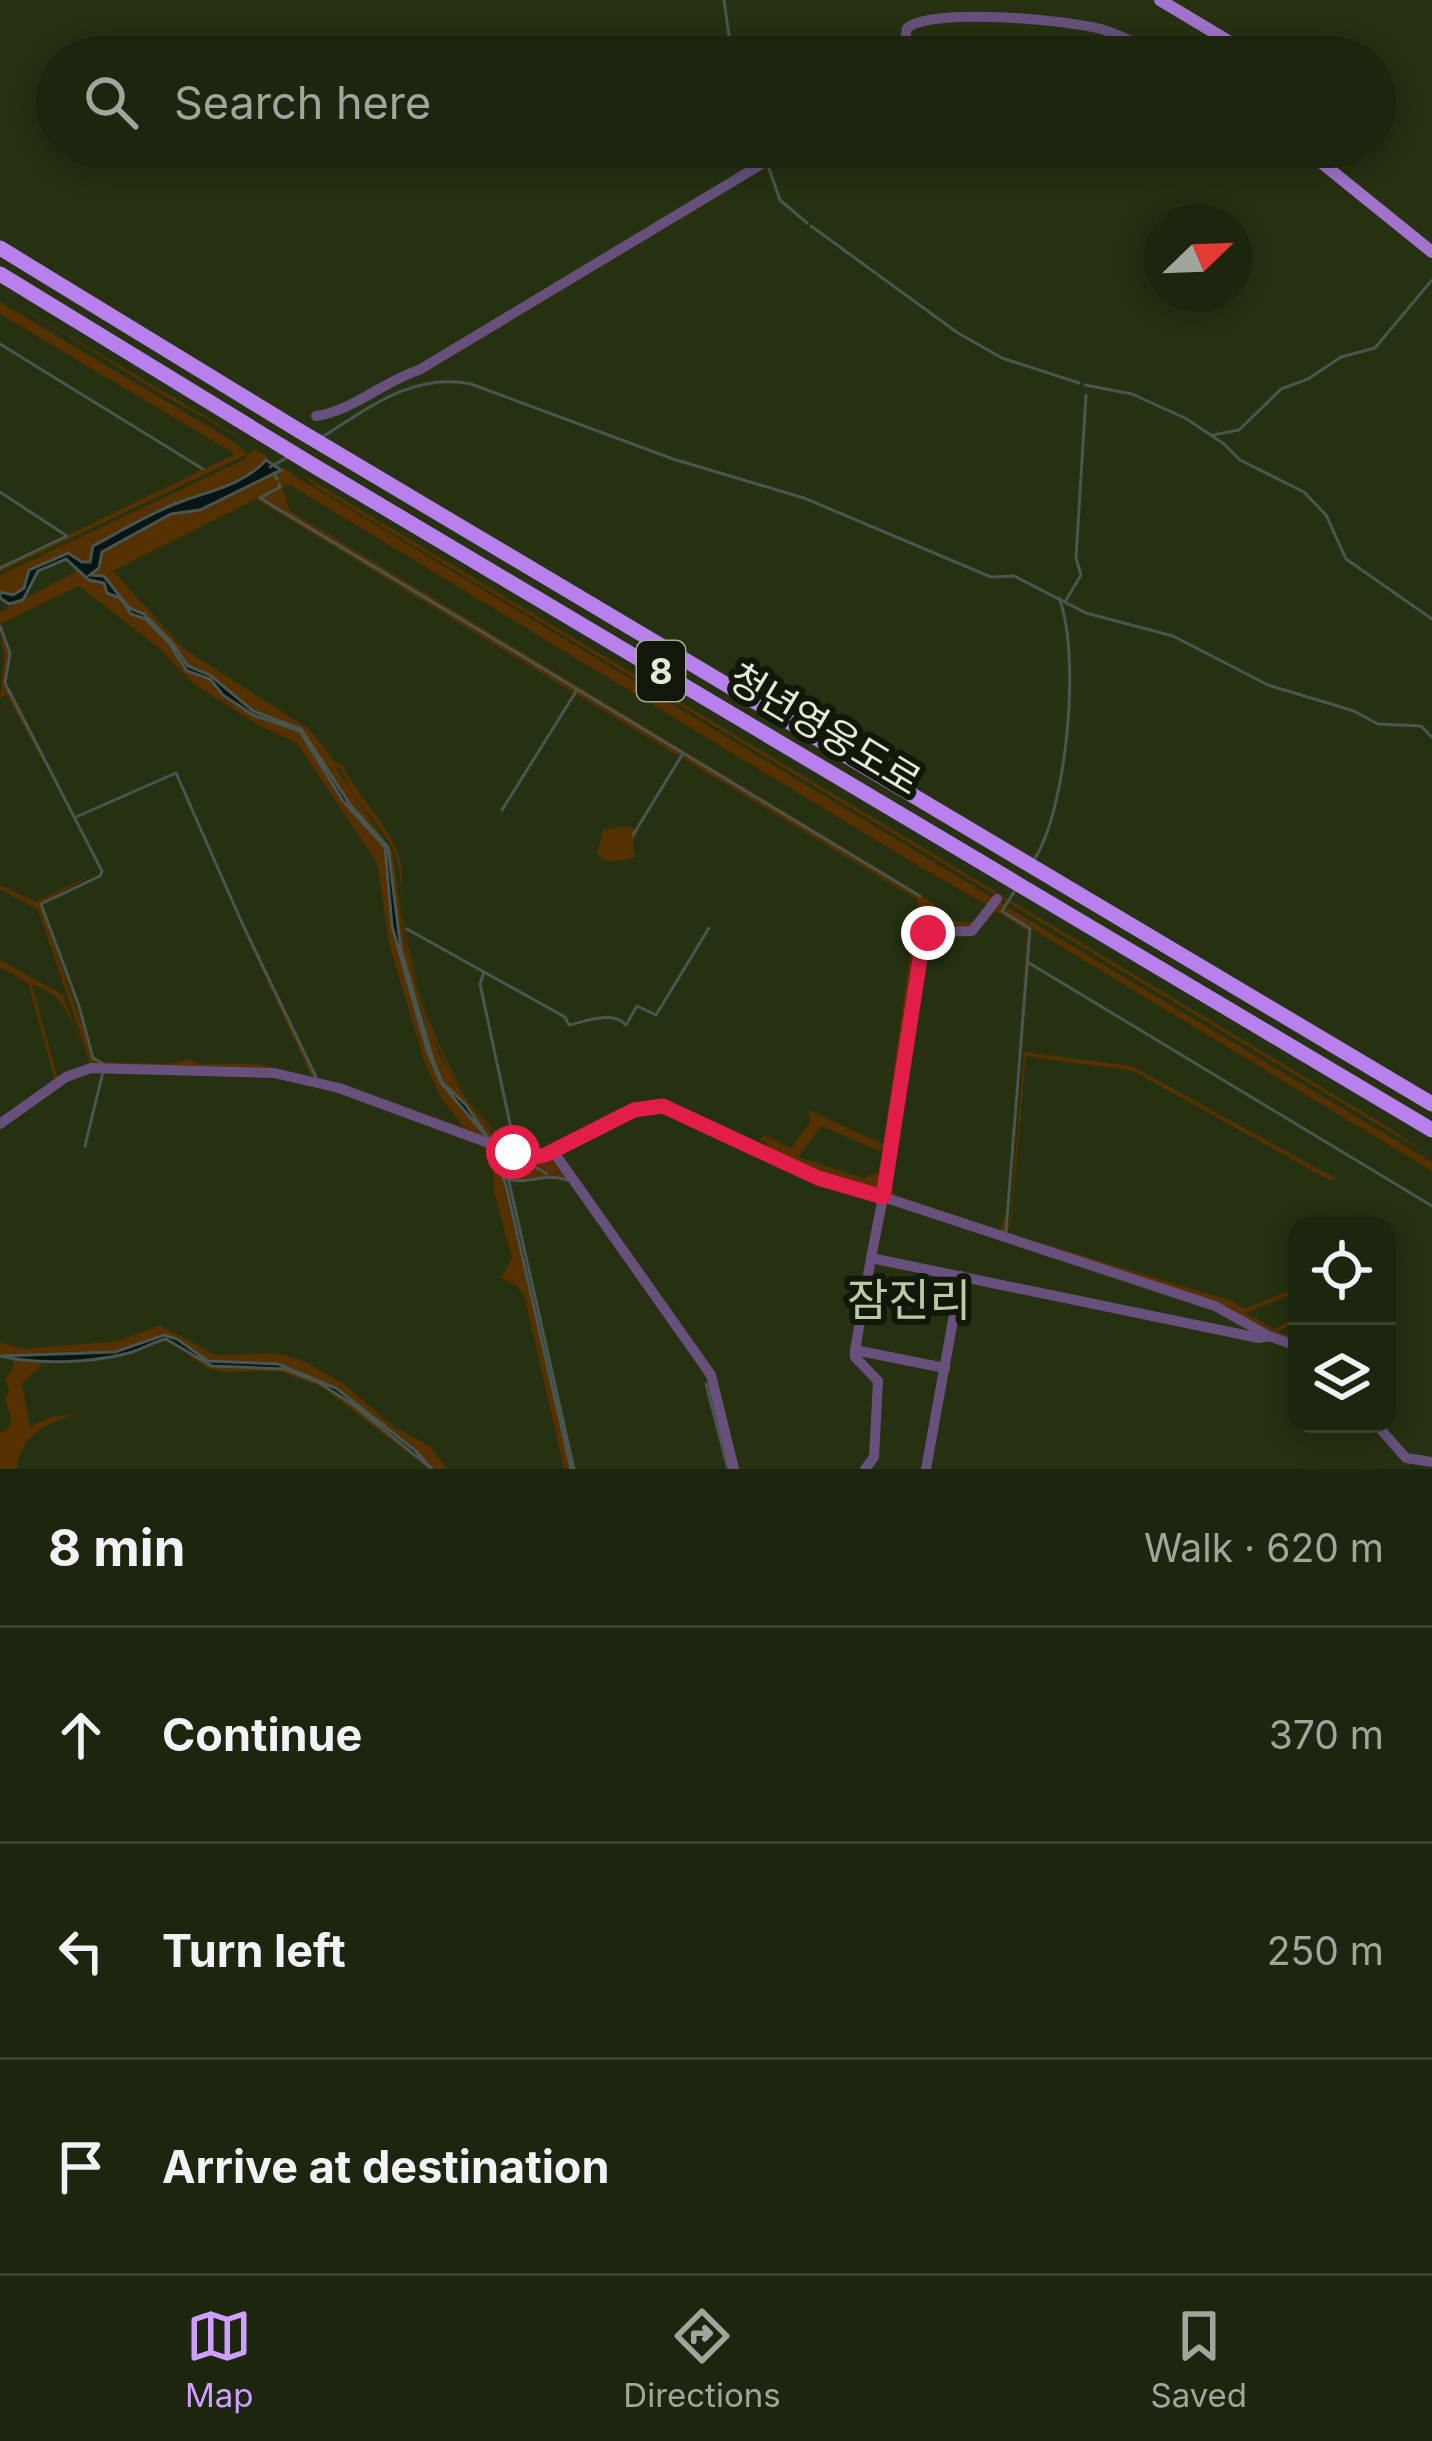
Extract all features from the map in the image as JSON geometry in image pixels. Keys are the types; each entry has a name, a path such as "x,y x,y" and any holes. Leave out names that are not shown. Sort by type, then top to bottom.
{"highway":[{"name":"청년영웅도로","path":"0,248 334,452 1432,1104"},
{"name":"청년영웅도로","path":"0,274 274,442 1432,1130"}],"main road":[{"path":"1160,0 1220,36"},
{"path":"1328,168 1432,253"}],"street":[{"path":"906,36 907,28 921,20 944,18 1048,22 1100,29 1115,36"},
{"path":"316,416 328,415 382,384 419,370 755,168"},
{"path":"866,1469 874,1457 878,1381 855,1357 855,1350 924,939 932,932 972,932 997,898"},
{"path":"0,1124 81,1070 248,1069 339,1088 530,1158 634,1110 663,1106 818,1178 1215,1306 1288,1343"},
{"path":"553,1151 711,1375 734,1469"},
{"path":"871,1258 1154,1319 1269,1336"},
{"path":"926,1469 962,1276"},
{"path":"855,1350 945,1367"},
{"path":"1384,1433 1406,1458 1432,1462"}],"shaded area":[{"path":"0,294 257,447 168,398"},
{"path":"0,302 248,454 0,572 235,454 0,314"},
{"path":"254,449 268,457 238,480 93,545 91,562 59,555 29,570 25,587 13,595 0,592 0,575 243,460"},
{"path":"266,460 281,470 200,510 171,514 102,552 99,568 90,575 104,576 129,608 144,614 173,644 188,666 210,675 253,711 301,729 351,806 388,847 401,950 433,1060 442,1082 466,1105 491,1142 441,1083 427,1050 392,926 385,847 343,801 300,731 253,715 223,695 210,679 187,671 146,619 131,614 120,598 107,593 104,583 89,580 66,559 38,571 23,600 9,604 0,598 0,592 13,595 24,588 29,570 68,553 90,562 93,546 158,511 237,481"},
{"path":"284,468 294,474 290,477 995,899 973,927 930,930 880,1190 831,1183 760,1139 764,1135 791,1148 810,1123 809,1110 883,1144 918,900 682,758 681,752 678,756 576,694 578,689 574,693 256,499 113,571 183,648 309,729 343,766 400,860 407,938 440,1045 476,1109 526,1154 501,1138 481,1118 498,1143 491,1142 475,1116 441,1080 487,1141 275,1071 91,1066 38,910 0,885 37,902 100,871 40,904 95,1062 169,1064 190,1059 200,1064 259,1064 312,1078 240,923 316,1079 340,1083 464,1128 440,1096 425,1064 389,943 377,863 297,743 195,685 158,647 79,586 0,624 0,612 77,571 105,583 107,593 120,598 123,608 146,619 170,643 187,671 210,679 223,695 253,715 270,717 253,711 210,675 188,666 173,644 144,614 129,608 105,577 90,574 101,563 101,552 171,514 201,510","holes":["290,485 927,871 987,905 974,922 957,922 920,894 290,511 282,488","320,760 351,806 388,847 401,950 434,1065 392,926 387,851 343,801","336,768 342,769 396,857 409,956 393,853","822,1126 883,1149 878,1172 863,1178 798,1157"]},
{"path":"301,474 1388,1127 1432,1157 316,487"},
{"path":"0,630 9,654 4,683 49,772 6,694 0,698 4,655"},
{"path":"639,829 633,842 635,857 605,860 597,853 603,830"},
{"path":"997,900 1004,904 1003,913 1028,930 1015,1095 1027,931 996,911 975,934 936,935 927,944 892,1190 896,1195 1000,1231 1009,1181 1005,1231 1010,1222 1024,1052 1132,1066 1337,1179 1331,1181 1133,1071 1026,1056 1011,1223 1007,1234 891,1196 887,1189 925,942 938,933 976,930"},
{"path":"1006,906 1432,1162 1432,1171 1006,913"},
{"path":"0,960 63,995 83,1050 59,1001 32,985 55,1081 28,983 0,967"},
{"path":"485,1147 492,1148 502,1171 496,1148 529,1161 553,1155 708,1373 705,1378 698,1360 568,1181 504,1177 571,1469 564,1469 524,1295 501,1278 512,1258 493,1188 494,1168"},
{"path":"492,1148 501,1155 509,1182 574,1469 506,1185"},
{"path":"1012,1234 1232,1301 1244,1309 1288,1291 1288,1296 1246,1313 1274,1329 1288,1322 1278,1331 1288,1340 1207,1299"},
{"path":"160,1325 215,1355 276,1353 304,1361 344,1384 394,1427 430,1446 447,1469 432,1469 336,1388 289,1367 215,1363 170,1336 115,1352 30,1358 0,1354 0,1342 23,1349 118,1341"},
{"path":"164,1335 208,1361 278,1364 336,1388 432,1469 352,1404 318,1382 285,1369 212,1366 166,1339 129,1353 81,1361 0,1356 115,1352"},
{"path":"166,1339 205,1364 285,1369 333,1389 429,1469 322,1387 279,1371 208,1369"},
{"path":"12,1359 47,1360 22,1384 30,1427 51,1417 74,1414 44,1427 29,1440 17,1469 0,1469 0,1433 10,1426 11,1417 5,1379 14,1366"}],"waterway":[{"path":"724,0 729,36"},
{"path":"769,168 780,200 807,223"},
{"path":"811,226 958,333 1002,358 1079,383"},
{"path":"1213,435 1239,430 1281,389 1308,379 1341,357 1375,348 1432,280"},
{"path":"0,344 203,469"},
{"path":"322,437 411,388 430,383 471,384 673,459 804,498 991,577 1014,576 1086,613 1173,636 1268,685 1354,711 1378,724 1421,726 1432,737"},
{"path":"1085,385 1132,394 1187,419 1240,460 1304,492 1326,515 1346,559 1432,619"},
{"path":"1065,602 1081,575 1076,558 1086,395"},
{"path":"270,467 288,457"},
{"path":"274,473 277,479"},
{"path":"279,484 260,498 920,896"},
{"path":"0,492 67,536 0,568"},
{"path":"1035,858 1055,804 1067,730 1069,655 1059,598"},
{"path":"0,626 10,653 5,683 102,871 41,904 93,1058 102,1063"},
{"path":"502,810 577,690"},
{"path":"633,835 682,755"},
{"path":"76,817 176,773 316,1077"},
{"path":"1006,1231 1030,929 1002,911 1014,892"},
{"path":"484,972 565,1017 569,1025 607,1017 626,1025 637,1006 656,1015 709,928"},
{"path":"407,929 484,972 480,984 515,1147"},
{"path":"1029,963 1432,1206"},
{"path":"85,1146 103,1072"},
{"path":"530,1164 547,1174"},
{"path":"506,1178 567,1180"},
{"path":"706,1384 728,1469"}],"district":[{"name":"잠진리","path":"909,1300"}],"route":[{"path":"513,1152 530,1158 545,1155 634,1110 663,1106 818,1178 883,1197 922,946 928,933"}]}
